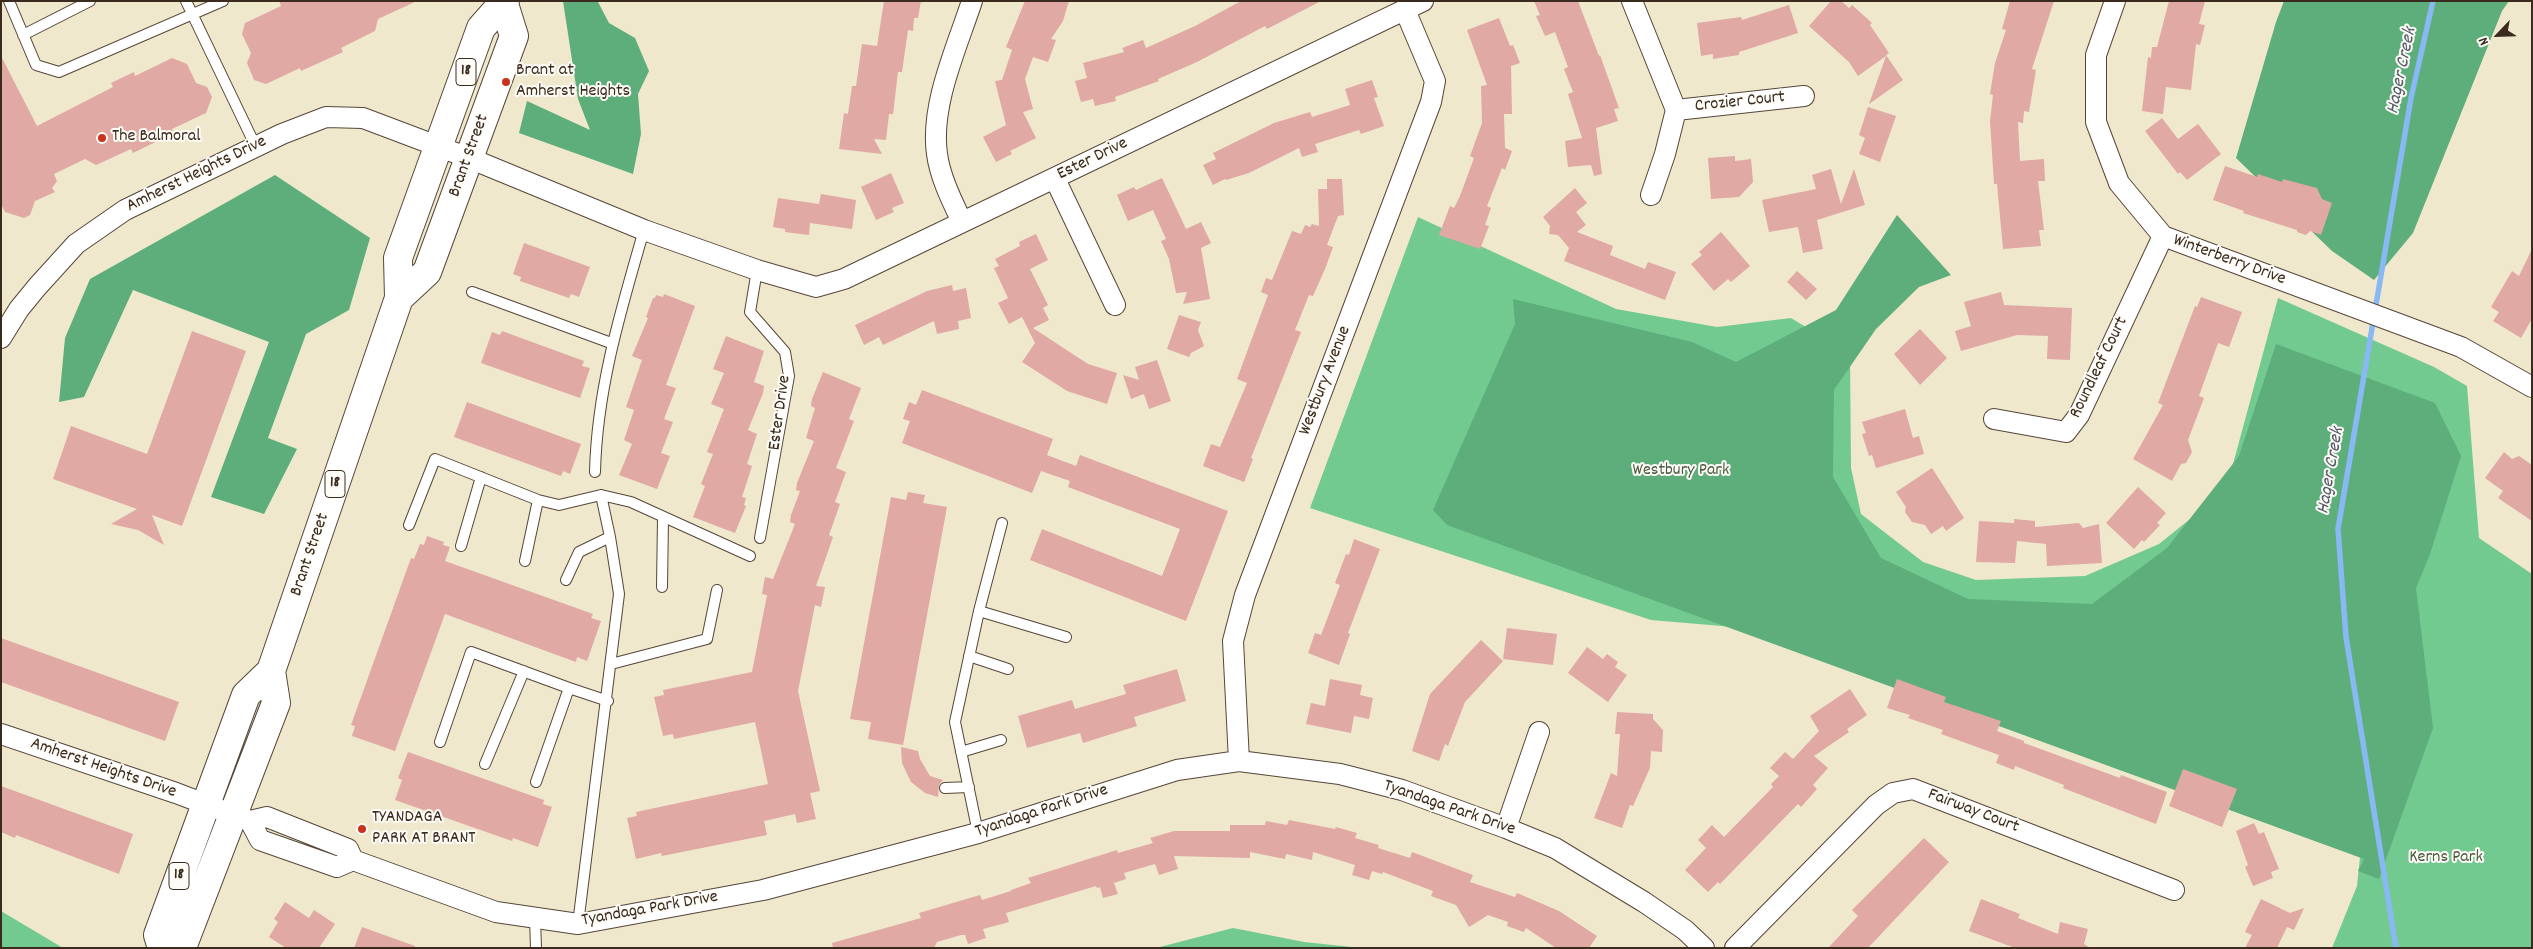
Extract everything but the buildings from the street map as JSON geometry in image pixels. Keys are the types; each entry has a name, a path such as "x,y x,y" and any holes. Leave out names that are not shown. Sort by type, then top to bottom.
{"main road":[{"name":"Brant Street","path":"162,948 158,935 246,695 271,671 399,298 398,258 481,28 505,3"},
{"name":"Brant Street","path":"399,298 427,272 514,36 505,3"},
{"name":"Brant Street","path":"179,948 183,945 241,818 276,703 271,671"}],"street":[{"path":"962,222 947,187 937,154 936,122 940,99 972,1"},
{"name":"Ester Drive","path":"439,147 644,230 757,270 816,287 844,279 1423,1"},
{"path":"1632,1 1676,110 1665,154 1651,194"},
{"name":"Winterberry Drive","path":"2115,1 2096,55 2096,122 2118,183 2162,236 2460,347 2532,387"},
{"name":"Westbury Avenue","path":"1239,761 1233,641 1245,595 1431,102 1434,81 1405,10"},
{"name":"Crozier Court","path":"1676,110 1804,96"},
{"name":"Amherst Heights Drive","path":"1,338 31,294 76,244 125,210 282,134 326,117 363,118 439,147"},
{"path":"1055,179 1115,304"},
{"name":"Roundleaf Court","path":"1994,418 2066,432 2079,415 2162,236"},
{"path":"1506,828 1539,732"},
{"name":"Amherst Heights Drive","path":"1,734 176,793 205,806"},
{"name":"Tyandaga Park Drive","path":"241,818 260,840 338,867 353,860 496,912 578,924 763,890 978,833 1133,782 1177,770 1239,761 1340,774 1402,790 1506,828 1555,848 1636,897 1685,930 1704,948"},
{"name":"Fairway Court","path":"1735,948 1876,805 1893,793 1913,789 2174,890"},
{"path":"205,806 241,818"}],"lane":[{"path":"9,1 36,64 59,72 193,16 223,1"},
{"path":"23,35 90,1"},
{"path":"186,1 256,147"},
{"path":"595,472 596,439 611,344 644,230"},
{"name":"Ester Drive","path":"757,270 750,312 785,352 789,376 760,538"},
{"path":"472,292 611,344"},
{"path":"409,525 435,459 538,500 559,505 601,495 631,502 750,556"},
{"path":"461,546 481,478"},
{"path":"578,924 608,701 619,594 610,536 601,495"},
{"path":"525,561 538,500"},
{"path":"662,587 663,518"},
{"path":"978,833 955,722 979,610 1002,523"},
{"path":"566,580 579,552 610,536"},
{"path":"611,664 707,639 717,590"},
{"path":"979,610 1066,637"},
{"path":"440,742 472,652 608,701"},
{"path":"969,656 1008,669"},
{"path":"485,764 524,671"},
{"path":"536,782 569,688"},
{"path":"961,752 1002,740"},
{"path":"945,788 968,787"},
{"path":"536,918 536,948"}],"green space":[{"path":"563,1 598,2 609,23 635,38 649,71 638,94 641,134 633,174 519,133 527,101 590,130 578,99"},
{"path":"2284,1 2509,1 2502,11 2413,233 2374,280 2332,251 2236,158 2276,22"},
{"path":"275,175 370,238 349,310 306,334 268,438 297,449 264,514 211,497 269,342 133,290 84,397 59,402 65,338 90,279"},
{"name":"Westbury Park","path":"1897,215 1951,275 1919,287 1876,329 1834,390 1833,477 1881,558 1968,599 2092,604 2167,548 2239,456 2276,344 2435,403 2461,456 2430,554 2416,588 2433,728 2379,879 2358,871 2364,859 1447,525 1433,510 1515,324 1513,299 1692,342 1736,362 1836,310"},
{"name":"Westbury Park","path":"1418,217 1616,309 1717,327 1791,318 1850,354 1851,468 1861,514 1923,562 1976,580 2085,576 2159,544 2226,490 2278,298 2434,367 2467,386 2479,538 2532,574 2532,948 2332,948 2357,886 2370,762 1804,633 1651,620 1310,508"},
{"path":"1,911 63,948 1,948"},
{"path":"1233,928 1304,942 1361,948 1156,948"}],"waterway":[{"name":"Hager Creek","path":"2396,948 2346,637 2338,529 2411,98 2433,1"}],"place":[{"name":"Brant at Amherst Heights","path":"506,82"},
{"name":"The Balmoral","path":"102,138"},
{"name":"TYANDAGA PARK AT BRANT","path":"362,829"}],"park label":[{"name":"Kerns Park","path":"2446,859"}]}
